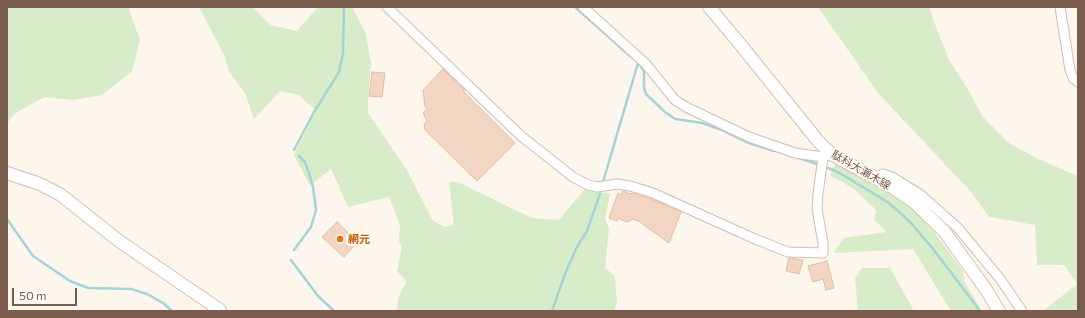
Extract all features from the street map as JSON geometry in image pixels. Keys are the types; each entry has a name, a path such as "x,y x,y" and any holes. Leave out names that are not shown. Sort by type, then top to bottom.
{"main road":[{"name":"駄科大瀬木線","path":"709,7 818,141 827,156 892,186 914,202 944,231 987,291 999,311"},
{"path":"7,173 40,184 61,195 119,241 220,310 219,311"}],"street":[{"path":"387,7 521,136 573,178 588,185 597,187 617,184 653,193 755,239 788,252 823,253 823,243 817,209 818,194 827,156 795,153 749,137 688,108 675,100 645,63 583,7"},
{"path":"1060,7 1070,70 1073,78 1078,82"},
{"path":"878,179 882,174 892,177 921,195 958,228 1001,280 1022,311"}],"green space":[{"path":"7,7 128,7 140,40 132,71 102,95 74,100 45,97 15,113 7,124"},
{"path":"199,7 253,7 270,25 297,31 318,7 352,7 366,34 371,63 368,113 407,170 433,221 445,227 454,225 449,182 458,182 532,218 559,220 585,189 610,194 605,219 609,228 605,268 615,276 617,303 614,311 397,311 398,299 407,282 397,271 402,247 399,241 400,225 389,197 348,207 331,169 310,186 294,155 316,111 299,95 280,91 254,119 245,93 230,73 224,55"},
{"path":"818,7 929,7 949,60 969,91 982,116 1009,143 1038,159 1078,176 1078,311 1043,311 1077,284 1064,265 1037,265 1035,225 989,217 971,192 878,93"},
{"path":"836,162 863,176 908,204 935,233 963,271 964,281 982,311 951,311 913,249 833,253 844,238 886,232 874,219 876,210 854,189 830,175"},
{"path":"862,268 890,268 914,311 858,311 855,279"}],"building":[{"path":"443,69 515,143 477,181 425,130 424,124 427,121 423,113 427,109 425,106 423,90"},
{"path":"372,72 385,73 382,97 369,96"},
{"path":"623,191 651,199 681,212 669,243 640,222 633,219 627,222 618,218 617,221 609,218 618,193 621,195"},
{"name":"網元","path":"337,222 358,242 344,257 322,237"},
{"path":"789,258 803,260 799,274 786,271"},
{"path":"827,261 834,288 826,290 823,279 813,282 808,266"}],"waterway":[{"path":"294,150 314,112 339,72 343,53 344,7"},
{"path":"575,7 638,62 644,71 644,88 646,94 665,112 675,119 702,123 722,130 746,142 774,151"},
{"path":"603,182 638,63"},
{"path":"294,250 311,227 316,210 313,187 309,173 305,162 299,156"},
{"path":"796,157 820,165"},
{"path":"828,168 838,172 889,203 911,223 933,249 979,311"},
{"path":"552,311 565,274 577,247 587,231 600,194"},
{"path":"7,219 33,256 70,281 88,288 131,289 147,294 163,303 172,311"},
{"path":"291,260 318,296 334,311"}],"place":[{"name":"網元","path":"340,239"}]}
